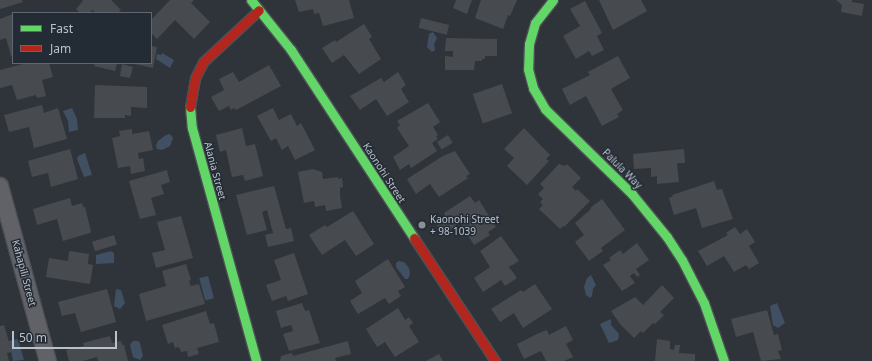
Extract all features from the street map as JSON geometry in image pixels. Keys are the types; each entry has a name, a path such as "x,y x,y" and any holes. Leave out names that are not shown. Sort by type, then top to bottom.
{"street":[{"name":"Kaonohi Street","path":"251,0 291,50 495,361"},
{"name":"Palula Way","path":"553,0 535,23 529,44 528,69 536,94 545,109 632,194 667,237 682,260 704,303 724,361"},
{"name":"Alania Street","path":"256,361 192,128 190,104 195,78 204,62 259,10"},
{"name":"Kahapili Street","path":"0,186 48,361"}],"water":[{"path":"433,32 437,38 434,44 435,50 432,52 427,47 429,34"},
{"path":"162,53 174,60 170,68 156,59 157,54 161,55"},
{"path":"72,108 77,119 78,130 69,132 68,121 63,111"},
{"path":"170,134 173,138 170,146 162,150 157,149 156,145 158,141"},
{"path":"85,153 92,175 84,177 77,159 78,156"},
{"path":"111,251 114,253 114,263 96,264 96,255"},
{"path":"399,261 404,262 409,268 410,274 408,279 405,279 396,267 396,263"},
{"path":"591,275 596,285 590,298 586,295 584,287 587,278"},
{"path":"208,276 214,298 205,301 199,278"},
{"path":"116,289 121,290 125,303 120,309 114,306"},
{"path":"777,303 785,323 778,328 773,325 770,306"},
{"path":"611,319 611,325 619,334 618,340 609,343 600,324"},
{"path":"18,339 24,360 13,361 9,341"},
{"path":"133,341 138,341 140,343 143,356 140,360 133,357 130,345"}],"building":[{"path":"0,0 22,0 23,2 0,9"},
{"path":"82,0 111,0 121,10 119,12 95,12 92,10 91,12 79,12 76,9 83,1"},
{"path":"170,0 194,0 191,3 210,22 194,39 175,20 157,39 152,34 152,19"},
{"path":"295,0 349,0 354,18 323,26 319,13 314,14 313,9 299,12"},
{"path":"456,0 472,0 467,14 453,8"},
{"path":"481,0 517,0 510,16 508,15 503,29 475,18"},
{"path":"599,0 641,0 647,11 613,30"},
{"path":"836,0 852,0 852,2 864,4 862,16 841,12 842,5"},
{"path":"585,1 602,33 597,36 604,50 592,56 589,51 576,59 563,36 580,26 570,9"},
{"path":"12,14 12,56 6,38 0,40 0,19"},
{"path":"421,18 449,25 447,35 419,28"},
{"path":"364,24 372,37 369,39 381,59 359,74 344,55 332,63 322,48 335,40 336,42"},
{"path":"446,38 497,39 497,56 485,56 485,59 482,59 482,61 475,61 474,70 445,70 445,56 453,57 453,51 445,51"},
{"path":"152,46 157,47 153,68 135,64 152,64"},
{"path":"618,56 630,78 611,89 623,110 617,114 619,117 602,126 586,96 570,105 562,89 590,75 588,72"},
{"path":"23,64 49,64 53,77 42,80 46,96 37,98 36,95 17,100 12,85 0,88 0,70"},
{"path":"95,64 117,64 115,71 94,66"},
{"path":"122,64 133,67 130,78 120,76"},
{"path":"269,65 281,86 236,110 234,108 231,110 229,106 219,111 211,97 224,90 219,79 233,72 239,82"},
{"path":"398,72 406,85 401,89 409,102 387,116 376,99 360,110 350,96 381,78 384,82"},
{"path":"502,84 512,113 483,123 473,94"},
{"path":"95,85 147,87 147,108 131,107 131,116 125,115 125,118 94,118"},
{"path":"428,103 440,122 433,127 438,135 436,136 438,139 432,143 437,151 411,168 409,164 400,170 393,157 409,146 397,128 400,125 397,121"},
{"path":"42,105 44,113 58,108 67,139 34,148 29,127 9,132 4,115"},
{"path":"273,108 279,120 291,114 297,126 301,123 315,150 295,160 288,146 282,150 276,138 271,141 257,116"},
{"path":"242,128 246,146 255,144 263,176 245,181 243,175 232,177 226,150 220,152 216,135"},
{"path":"524,128 550,155 546,159 549,161 527,185 507,166 514,158 504,149"},
{"path":"132,129 132,134 149,131 153,150 138,153 139,159 143,158 145,171 131,174 130,166 118,168 112,138 120,136 119,131"},
{"path":"448,135 453,143 442,150 437,142"},
{"path":"70,149 78,179 51,187 48,173 32,177 28,161"},
{"path":"684,149 685,163 677,163 679,182 657,184 657,176 651,177 651,168 634,169 633,154"},
{"path":"455,151 470,174 466,176 468,178 439,197 430,184 416,194 407,179 443,156"},
{"path":"559,164 565,166 567,164 581,178 572,187 576,191 577,189 590,201 564,227 563,226 560,229 539,209 543,205 540,202 543,199 538,194 544,188 540,184"},
{"path":"313,169 322,172 323,179 338,177 338,179 342,178 343,187 340,188 340,196 342,208 326,211 325,205 315,207 314,201 304,203 298,172"},
{"path":"167,170 170,182 161,185 164,194 151,198 156,215 140,219 129,181"},
{"path":"714,181 717,190 722,189 733,219 702,228 696,208 674,215 669,198 673,196 672,195"},
{"path":"274,186 286,229 291,228 294,241 268,247 265,235 273,233 267,210 262,212 267,230 247,235 236,195"},
{"path":"470,196 475,203 479,200 496,227 488,232 490,235 474,245 460,223 443,235 435,222 445,216 444,213"},
{"path":"70,198 72,206 82,203 83,207 85,207 91,231 90,233 63,241 57,219 37,225 33,209"},
{"path":"602,199 625,230 601,248 603,251 589,261 575,242 584,235 575,223 591,209 590,208"},
{"path":"353,211 374,244 356,256 345,240 322,255 309,235 325,225 327,227"},
{"path":"181,216 193,258 156,268 152,253 165,250 157,222"},
{"path":"735,227 740,234 747,229 755,242 749,246 759,263 749,269 746,265 734,272 724,256 707,266 698,251 728,235 726,233"},
{"path":"114,235 117,245 95,251 92,242"},
{"path":"501,236 519,261 509,267 517,278 505,286 501,280 483,292 474,278 490,267 480,251"},
{"path":"637,243 649,260 636,269 640,275 637,277 634,273 630,276 635,283 622,291 603,265 611,260 609,258 620,250 623,254"},
{"path":"69,251 89,254 88,264 93,265 90,284 46,277 49,258 68,261"},
{"path":"294,253 308,294 288,301 286,296 272,301 266,285 281,280 274,260"},
{"path":"388,259 405,287 398,291 401,296 389,304 385,298 358,314 350,301 362,293 355,281"},
{"path":"186,264 191,280 189,281 191,286 199,284 205,304 146,321 139,294 166,286 162,271"},
{"path":"535,284 552,309 523,328 514,313 500,322 491,309 521,290 523,292"},
{"path":"662,285 674,298 660,312 664,315 655,324 653,323 643,333 641,331 634,338 620,324 611,311 635,297 643,305"},
{"path":"107,289 116,322 81,332 75,313 62,316 58,302"},
{"path":"302,303 305,311 309,310 320,343 289,351 283,334 293,331 291,325 281,328 276,311"},
{"path":"398,308 405,320 409,317 413,323 409,326 419,342 395,357 385,342 377,347 366,329"},
{"path":"767,310 774,335 778,334 782,350 778,351 781,359 761,361 753,332 736,337 731,319"},
{"path":"206,311 210,324 214,323 219,342 197,348 199,354 188,357 187,351 181,352 179,347 175,348 173,342 168,344 162,325"},
{"path":"4,325 12,352 7,353 9,361 0,361 0,326"},
{"path":"566,326 573,340 566,344 573,357 564,361 546,361 541,351 524,359 517,344 547,330 549,335"},
{"path":"110,336 112,343 121,341 122,345 124,345 128,361 98,361 97,357 83,361 69,361 66,350 84,346 83,343"},
{"path":"657,339 670,341 670,349 674,350 675,345 680,345 679,353 695,354 695,361 655,361"},
{"path":"348,341 351,354 335,358 336,361 280,361 281,356 292,353 293,356"},
{"path":"439,354 443,361 426,361"}],"traffic: fast":[{"path":"251,0 291,50 414,238"},
{"path":"553,0 535,23 529,44 528,69 533,88 545,109 632,194 667,237 682,260 704,303 724,361"},
{"path":"190,107 192,128 256,361"}],"traffic: jam":[{"path":"190,107 195,78 203,62 259,10"},
{"path":"414,238 495,361"}],"place":[{"name":"Kaonohi Street + 98-1039","path":"422,225"}]}
